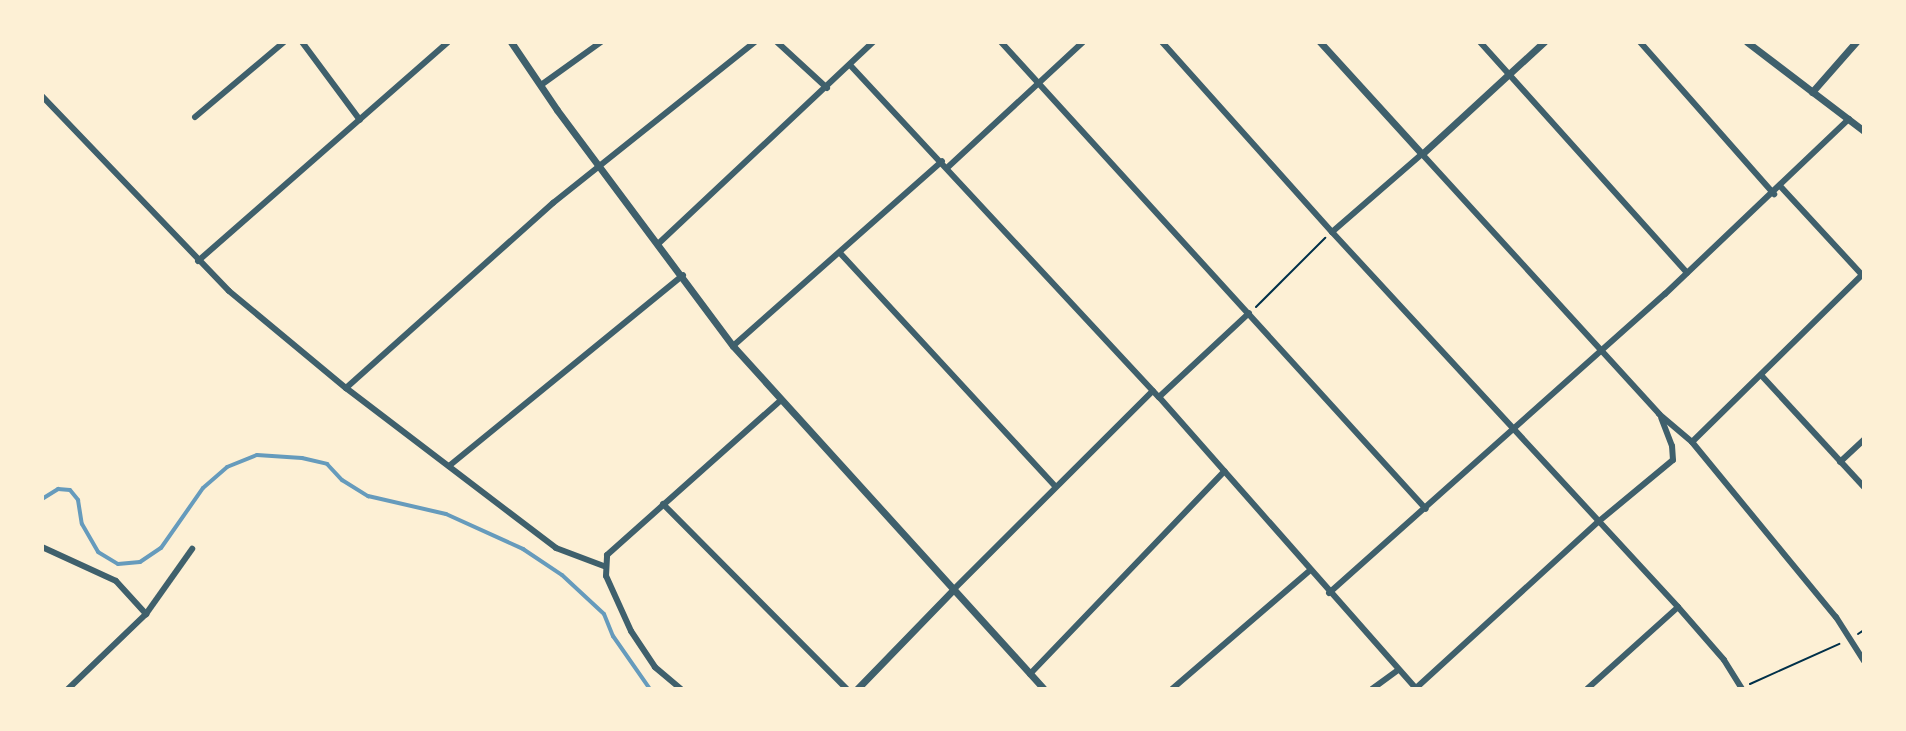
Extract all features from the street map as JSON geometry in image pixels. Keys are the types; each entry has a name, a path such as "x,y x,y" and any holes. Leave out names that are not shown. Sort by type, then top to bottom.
{"street":[{"path":"195,117 284,42"},
{"path":"302,42 360,120"},
{"path":"198,261 448,42"},
{"path":"511,42 733,346 1044,689"},
{"path":"541,85 601,42"},
{"path":"346,388 600,165 755,42"},
{"path":"777,42 827,88"},
{"path":"659,243 873,42"},
{"path":"1001,42 1426,509"},
{"path":"733,346 1040,83 1083,42"},
{"path":"1162,42 1332,232 1678,607 1724,660 1740,688"},
{"path":"1320,42 1659,414 1692,442 1852,638 1864,661"},
{"path":"1480,42 1687,273"},
{"path":"1332,232 1544,42"},
{"path":"1640,42 1774,194"},
{"path":"1747,42 1864,131"},
{"path":"1812,92 1856,42"},
{"path":"850,65 1159,397 1415,689 1598,522 1673,460 1672,446 1659,414"},
{"path":"42,96 229,291 346,388 556,548 604,566"},
{"path":"1329,593 1603,350 1774,194 1849,119"},
{"path":"1692,442 1863,276 1781,187"},
{"path":"840,253 1055,486"},
{"path":"449,466 683,275"},
{"path":"1159,397 1249,313"},
{"path":"1761,375 1864,487"},
{"path":"857,689 1055,486 1153,391"},
{"path":"681,689 655,667 631,631 604,566 607,555 780,401"},
{"path":"1840,462 1864,440"},
{"path":"1030,674 1225,471"},
{"path":"663,504 847,689"},
{"path":"42,547 116,581 146,614"},
{"path":"68,689 146,614 192,549"},
{"path":"1172,689 1309,571"},
{"path":"1587,689 1678,607"},
{"path":"1372,689 1398,670"}],"path":[{"path":"1249,313 1332,232"},
{"path":"1740,688 1864,630"}],"waterway":[{"path":"42,499 58,489 70,490 78,500 82,524 98,552 118,564 140,562 161,548 203,488 227,467 257,455 302,458 327,464 342,480 368,496 446,514 523,549 562,575 604,614 613,636 650,689"}]}
